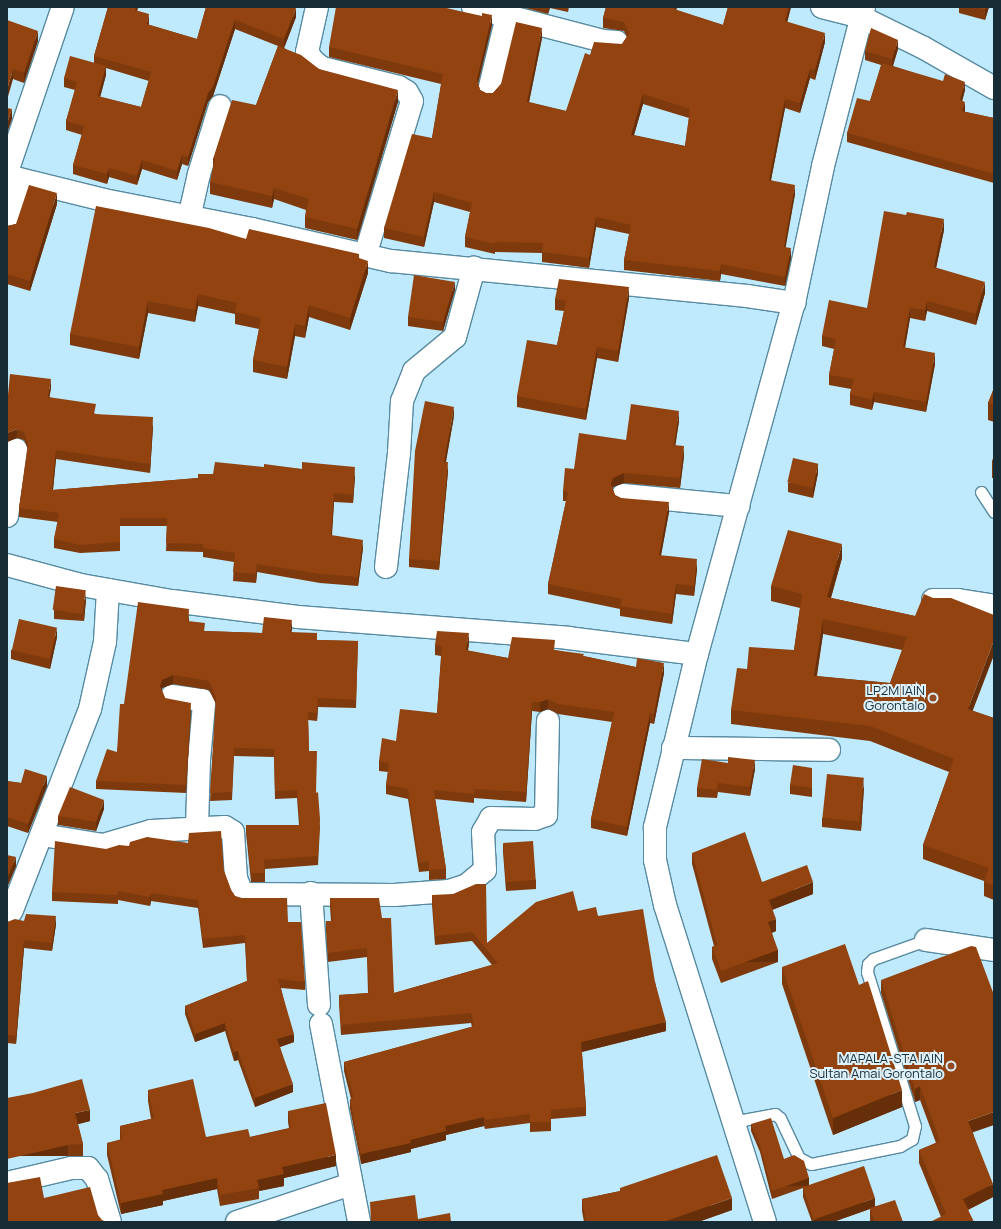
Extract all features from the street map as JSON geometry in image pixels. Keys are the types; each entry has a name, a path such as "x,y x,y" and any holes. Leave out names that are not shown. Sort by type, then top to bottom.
{"street":[{"path":"7,225 12,176 63,7"},
{"path":"317,7 307,52 313,61 322,68 399,87 407,92 412,101 365,256"},
{"path":"473,7 603,41 617,42"},
{"path":"822,7 863,12 994,88"},
{"path":"765,1222 732,1122 667,912 655,860 655,828 673,748 697,654 794,303 824,166 863,12"},
{"path":"489,91 507,16"},
{"path":"189,218 199,174 220,106"},
{"path":"12,176 189,218 365,256 415,265 474,268 794,303"},
{"path":"386,567 399,453 402,401 414,371 455,337 474,268"},
{"path":"7,516 16,450"},
{"path":"623,495 738,506"},
{"path":"7,565 108,590 298,617 553,636 697,654"},
{"path":"7,918 12,910 42,835 97,688 105,642 108,590"},
{"path":"933,600 953,599 994,606"},
{"path":"172,696 202,700 204,704 199,760 197,827"},
{"path":"42,835 103,845 151,831 197,827 224,827 233,832 236,878 242,894 311,893 394,895 449,891 467,885 485,870 483,832 491,818 535,819 546,814 548,721"},
{"path":"673,748 829,750"},
{"path":"311,893 320,1014 359,1222"},
{"path":"926,940 994,950"},
{"path":"7,1182 71,1168 88,1168 96,1179 110,1222"},
{"path":"237,1222 351,1184"}],"lane":[{"path":"981,492 994,512"},
{"path":"732,1122 775,1114 780,1118 799,1158 811,1164 900,1146 912,1139 915,1126 867,972 868,964 873,959 926,940"}],"building":[{"path":"108,7 136,7 135,10 149,14 147,24 197,39 206,7 296,8 284,39 235,20 213,87 208,93 188,157 182,155 177,171 142,160 137,176 109,168 107,174 73,165 84,126 66,121 77,82 64,78 70,56 106,66 98,96 141,107 151,72 94,56"},
{"path":"336,7 442,7 482,16 482,13 492,15 477,79 480,90 486,93 493,93 501,84 516,22 542,28 527,102 566,111 585,53 590,55 594,42 622,44 629,33 624,22 603,18 606,7 675,7 674,9 723,25 728,7 789,7 785,21 825,33 815,70 810,69 800,103 785,99 769,180 795,185 784,247 791,248 785,277 721,264 720,271 624,260 631,225 596,217 589,258 542,252 543,243 495,242 495,244 465,237 472,203 434,192 424,237 384,228 412,134 432,138 443,74 329,47","holes":["643,94 690,109 685,146 631,135"]},
{"path":"976,7 986,7 985,10"},
{"path":"7,20 38,31 24,73 13,69 7,90"},
{"path":"871,28 898,40 892,59 865,51"},
{"path":"278,46 301,55 319,69 398,90 357,229 305,217 309,199 274,188 272,196 210,182 215,159 213,159 232,100 256,105"},
{"path":"882,63 943,81 945,74 965,82 960,100 965,102 962,111 994,118 994,174 847,133 857,98 870,101"},
{"path":"7,108 12,109 7,123"},
{"path":"29,185 57,193 30,281 7,274 7,226 16,224"},
{"path":"96,206 209,228 246,239 249,229 359,254 359,258 368,261 350,318 309,305 305,326 295,324 287,367 253,360 261,318 235,312 237,303 198,294 195,310 148,301 139,347 70,334"},
{"path":"884,211 906,215 907,212 944,219 934,267 985,282 976,314 927,301 925,310 910,308 903,347 935,353 926,402 874,392 872,400 850,394 854,379 829,375 836,339 822,336 829,300 867,308"},
{"path":"414,275 455,282 443,322 408,317"},
{"path":"559,279 629,287 618,351 597,347 586,409 517,396 527,340 557,345 566,301 555,299"},
{"path":"10,374 51,379 48,397 96,404 94,414 153,417 150,464 56,450 52,490 198,478 198,474 213,474 215,462 264,467 264,464 302,469 302,462 355,467 353,495 334,493 331,535 363,540 358,577 320,574 257,564 256,574 233,572 235,553 203,548 203,544 166,543 167,518 120,518 120,542 80,545 54,539 59,513 19,508 28,443 24,432 17,429 7,433 7,395"},
{"path":"994,388 994,405 988,403"},
{"path":"425,401 454,407 444,462 448,462 439,561 409,559 415,451"},
{"path":"631,404 679,411 674,445 684,446 680,478 624,473 613,478 611,484 615,495 621,498 669,502 659,555 697,559 694,586 676,584 672,614 620,606 622,599 548,584 568,492 563,491 565,468 574,469 579,433 626,440"},
{"path":"793,458 818,464 813,488 787,482"},
{"path":"788,530 842,544 827,597 915,616 924,594 933,598 951,598 994,615 994,640 968,709 994,718 994,886 984,882 989,868 923,845 954,759 870,726 731,710 737,668 747,669 749,647 794,650 802,594 771,586","holes":["823,619 907,637 890,683 814,676"]},
{"path":"56,586 86,590 82,614 53,610"},
{"path":"138,602 189,609 188,621 205,623 204,631 262,633 264,617 292,620 290,632 317,633 317,640 358,641 356,700 318,698 317,713 308,712 309,751 317,751 316,793 318,792 320,819 318,856 264,860 265,873 251,873 246,825 300,825 297,790 275,791 274,749 234,748 232,792 210,793 216,697 209,681 173,675 162,680 160,686 165,698 191,703 186,785 96,781 107,749 117,752 120,704 124,704"},
{"path":"19,619 57,628 50,659 12,650"},
{"path":"437,631 469,633 466,650 508,658 512,637 555,640 554,650 584,654 583,656 636,667 637,658 664,663 654,714 650,713 627,827 591,819 614,712 558,704 548,699 540,702 532,702 526,792 474,789 474,794 434,790 446,869 429,870 429,861 419,863 408,789 386,785 389,763 379,761 382,738 396,741 400,709 437,713 442,647 435,645"},
{"path":"728,757 755,760 750,787 718,783 717,790 697,788 702,759 728,763"},
{"path":"793,765 812,768 812,788 790,785"},
{"path":"25,769 47,776 28,824 7,817 7,781 21,783"},
{"path":"827,774 864,778 859,822 822,818"},
{"path":"70,787 104,800 96,822 58,816"},
{"path":"221,831 224,871 231,890 235,896 242,898 287,898 288,922 301,922 305,982 278,979 294,1034 277,1039 293,1084 255,1098 238,1051 234,1052 225,1023 195,1034 185,1006 247,981 245,935 203,939 198,900 151,893 150,897 118,891 118,895 52,892 55,841 106,849 119,845 129,846 130,842 147,837 188,843 189,833"},
{"path":"745,832 762,882 807,865 813,882 769,900 776,919 768,922 778,950 721,971 712,947 717,945 692,853"},
{"path":"533,841 536,880 506,882 503,843"},
{"path":"7,855 16,857 8,876 7,876"},
{"path":"476,884 486,884 487,943 536,902 573,891 578,911 596,907 598,916 643,909 655,982 666,1022 581,1042 586,1107 551,1110 551,1122 530,1122 530,1114 485,1120 484,1117 445,1126 446,1131 410,1140 411,1143 361,1154 350,1099 354,1099 344,1062 474,1026 471,1013 341,1025 339,995 369,993 367,948 328,953 326,921 333,921 330,898 379,898 382,918 391,918 394,993 498,963 472,932 435,936 432,895 453,894"},
{"path":"26,914 56,916 52,943 24,940 16,1036 7,1035 7,922 15,919 24,921"},
{"path":"845,944 859,985 868,981 902,1090 833,1118 782,967"},
{"name":"MAPALA-STA IAIN Sultan Amai Gorontalo","path":"971,946 976,947 994,995 994,1112 968,1121 993,1184 963,1199 974,1222 930,1222 946,1214 919,1150 940,1141 920,1086 915,1089 881,980"},
{"path":"82,1079 90,1110 75,1113 83,1144 68,1145 7,1159 7,1098 33,1093"},
{"path":"193,1079 206,1137 248,1129 250,1137 291,1128 288,1111 326,1103 336,1155 282,1167 284,1174 257,1180 259,1188 220,1195 217,1178 162,1190 163,1194 121,1203 107,1143 122,1139 120,1126 154,1118 148,1090"},
{"path":"771,1118 784,1159 794,1155 804,1161 809,1178 772,1191 760,1145 751,1124"},
{"path":"717,1155 732,1198 663,1222 586,1222 582,1199 621,1191 620,1188"},
{"path":"864,1166 875,1198 814,1219 803,1187"},
{"path":"40,1177 44,1198 90,1187 98,1215 102,1220 107,1222 7,1222 7,1183"},
{"path":"415,1195 418,1219 450,1213 451,1222 371,1222 370,1202"},
{"path":"895,1200 903,1222 875,1222 870,1208"}],"place":[{"name":"LP2M IAIN Gorontalo","path":"933,698"},
{"name":"MAPALA-STA IAIN Sultan Amai Gorontalo","path":"951,1066"}]}
